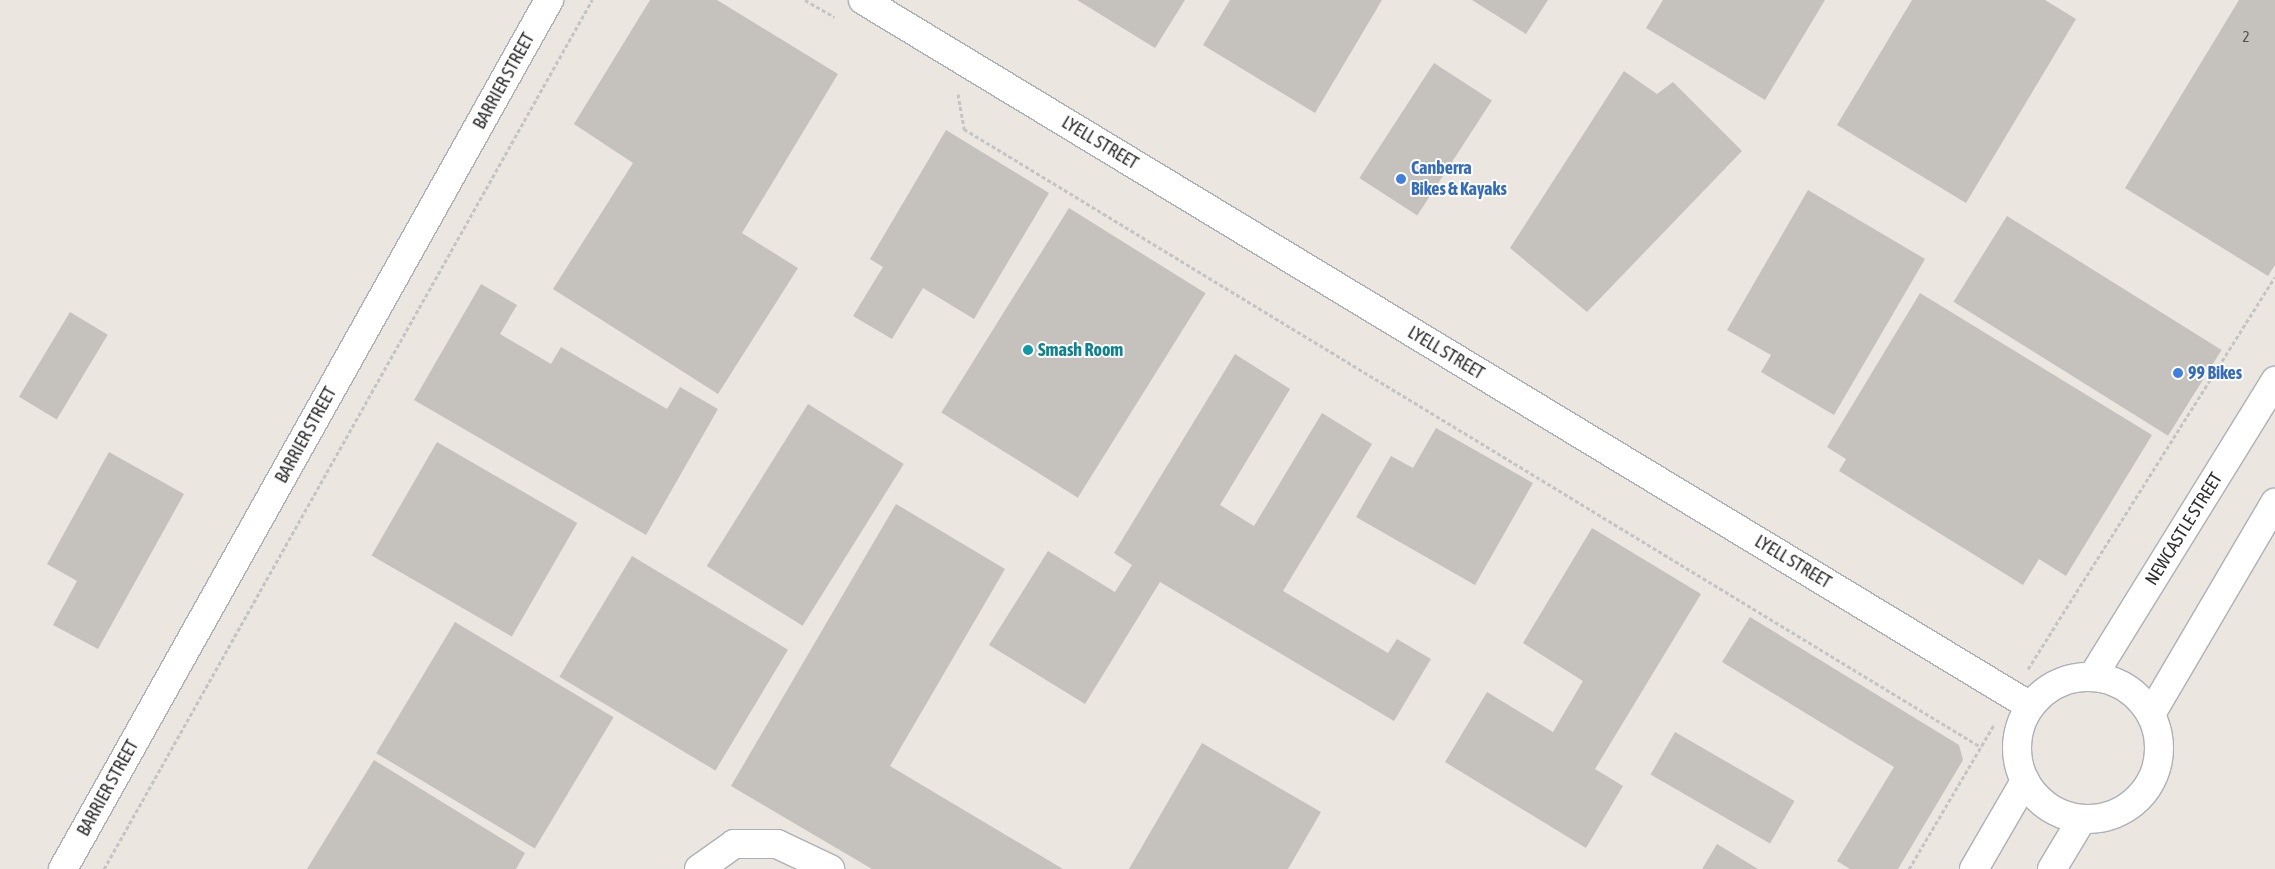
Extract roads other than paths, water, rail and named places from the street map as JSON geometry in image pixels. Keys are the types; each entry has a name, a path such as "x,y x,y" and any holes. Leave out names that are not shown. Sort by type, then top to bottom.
{"street":[{"name":"BARRIER STREET","path":"63,869 549,0"},
{"name":"LYELL STREET","path":"863,0 2021,700"},
{"name":"NEWCASTLE STREET","path":"2093,676 2275,382"},
{"path":"2151,714 2275,503"},
{"path":"2093,676 2127,688 2151,714 2159,751 2148,787 2135,802 2119,812 2101,819 2082,820 2048,808 2025,782 2018,763 2017,742 2021,723 2021,700 2040,695 2064,680 2093,676"},
{"path":"1974,869 2025,782"},
{"path":"2052,869 2082,820"},
{"path":"699,869 734,844 777,844 830,869"}],"place":[{"name":"Canberra Bikes & Kayaks","path":"1401,179"},
{"name":"Smash Room","path":"1028,350"},
{"name":"99 Bikes","path":"2178,373"}]}
